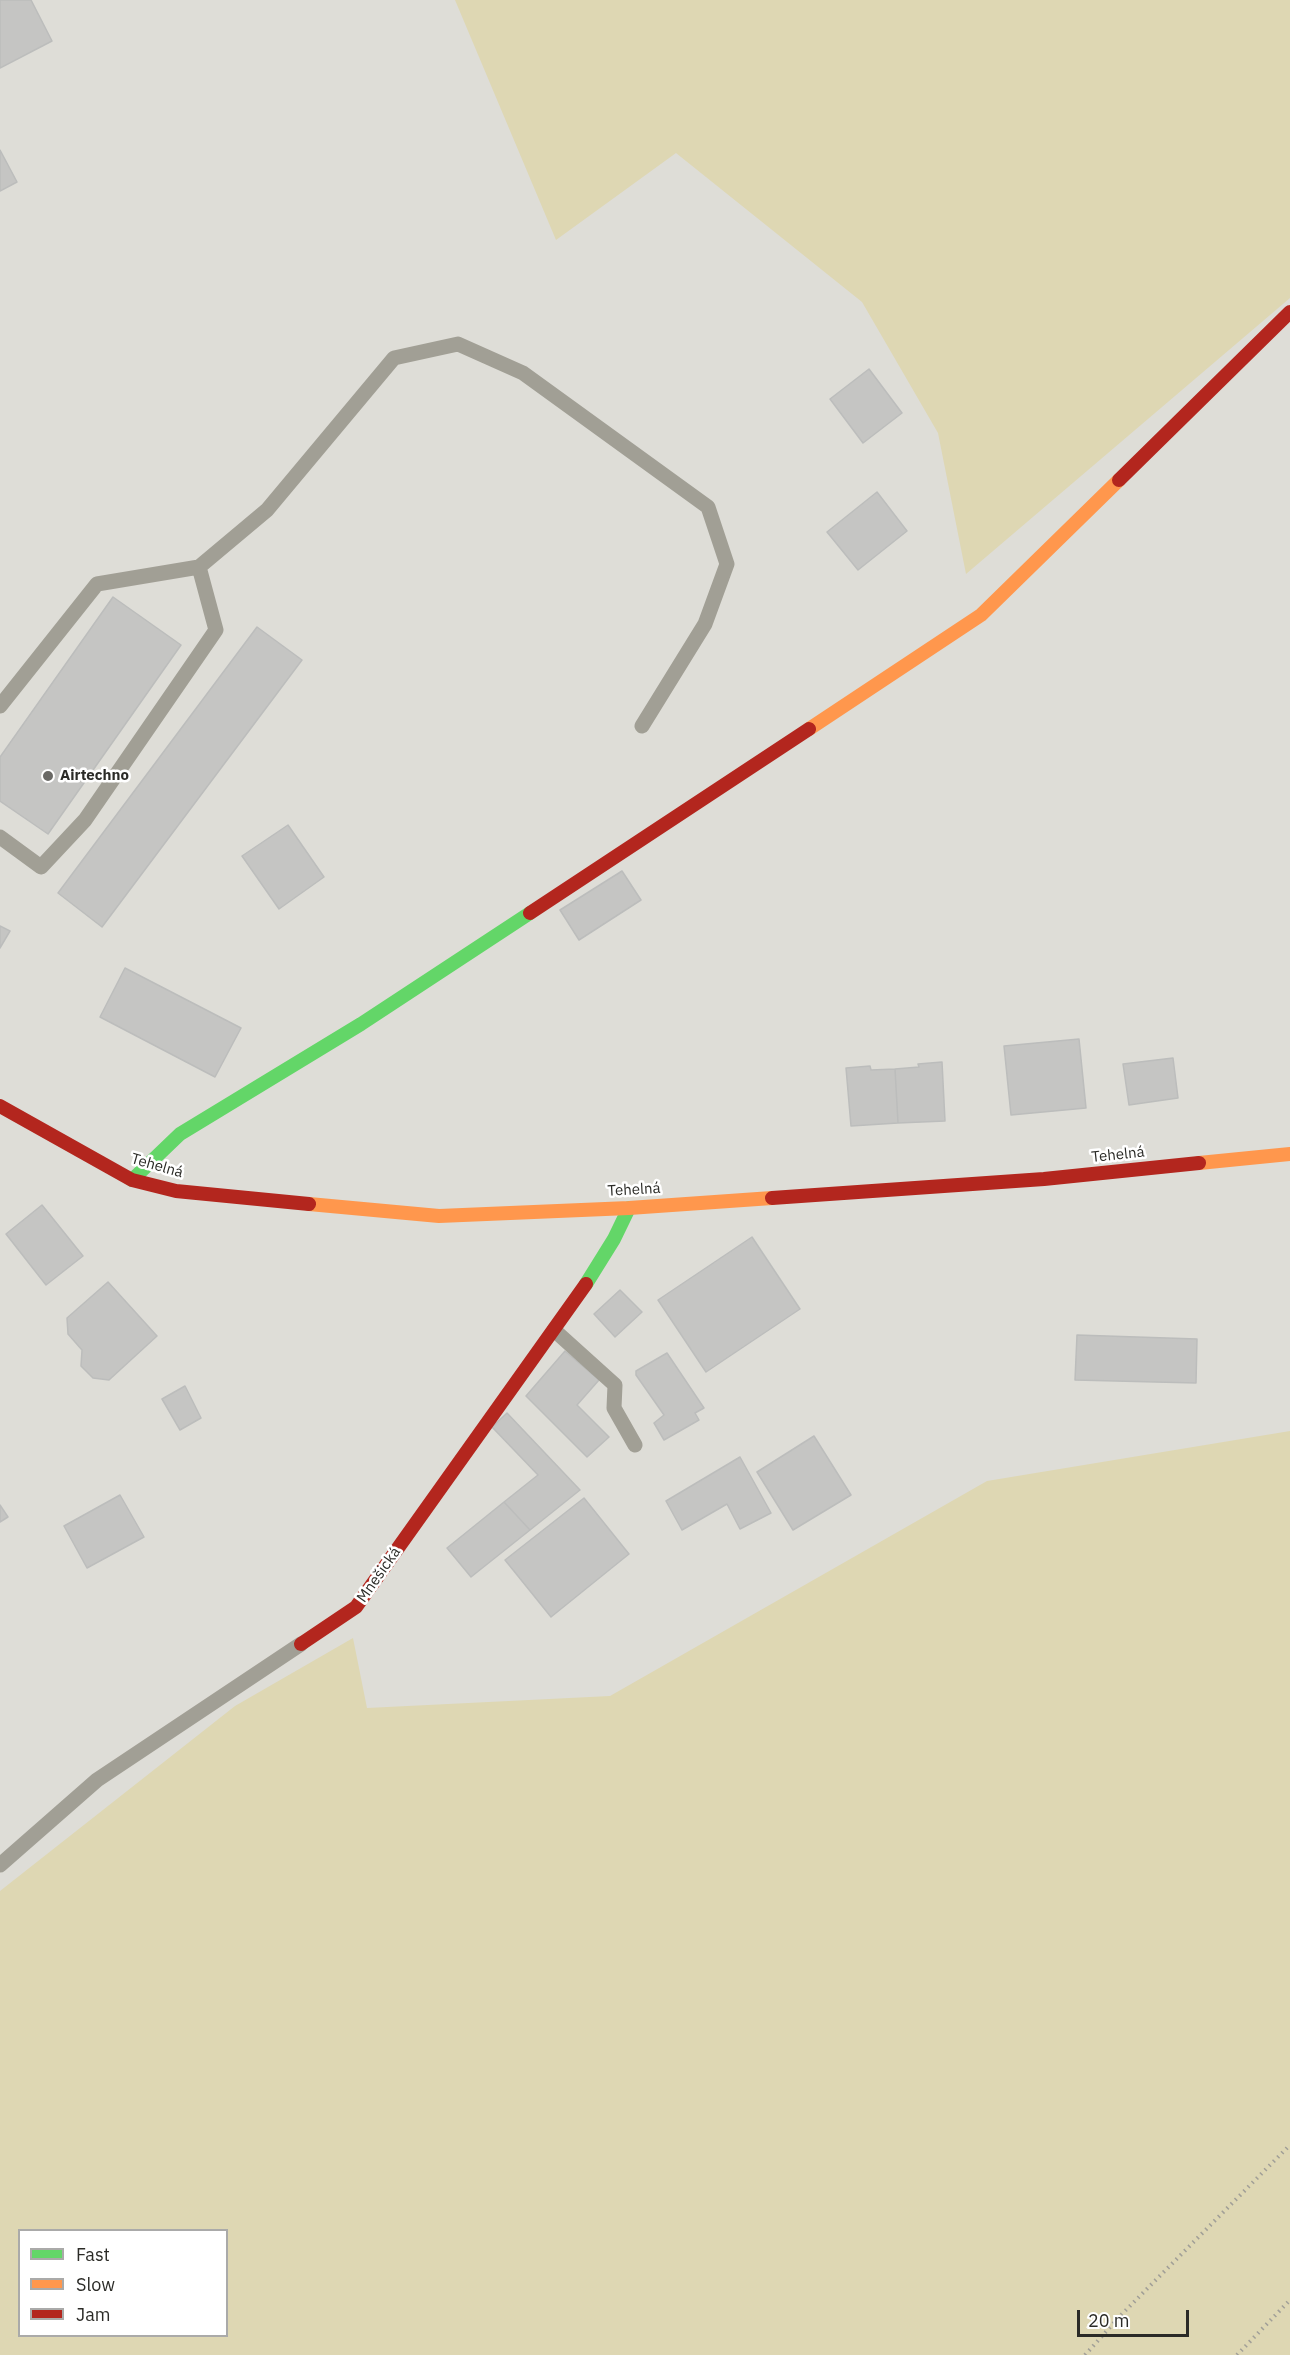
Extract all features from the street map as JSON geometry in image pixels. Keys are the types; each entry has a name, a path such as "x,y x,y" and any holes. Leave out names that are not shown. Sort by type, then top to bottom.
{"street":[{"path":"132,1180 180,1134 361,1024 981,615 1290,312"},
{"name":"Tehelná","path":"0,1106 132,1180 176,1191 439,1216 629,1208 1044,1179 1290,1154"},
{"name":"Mnešická","path":"301,1644 356,1607 587,1282 614,1239 629,1208"}],"lane":[{"path":"0,706 97,584 200,567 267,510 394,358 458,344 523,373 708,507 727,564 705,624 642,726"},
{"path":"0,837 41,867 85,820 216,630 200,567"},
{"path":"554,1330 615,1385 614,1408 635,1446"},
{"name":"Mnešická","path":"0,1865 98,1780 301,1644"}],"path":[{"path":"1085,2355 1122,2314 1290,2145"},
{"path":"1237,2355 1290,2300"}],"shaded area":[{"path":"455,0 1290,0 1290,298 966,574 938,433 862,302 676,153 556,240"},
{"path":"1290,1431 1290,2355 0,2355 0,1891 235,1706 353,1638 367,1708 610,1696 987,1481"}],"building":[{"path":"0,0 31,0 52,41 0,68"},
{"path":"0,150 17,182 0,191"},
{"path":"869,369 902,413 863,443 830,399"},
{"path":"877,492 907,531 858,570 827,532"},
{"path":"113,597 181,645 48,834 0,801 0,757"},
{"path":"257,627 302,660 102,927 58,893"},
{"path":"288,825 324,877 279,909 242,856"},
{"path":"622,871 641,900 579,940 560,910"},
{"path":"0,926 10,931 0,948"},
{"path":"125,968 241,1028 215,1077 100,1017"},
{"path":"1079,1039 1086,1108 1011,1115 1004,1046"},
{"path":"1173,1058 1178,1098 1129,1105 1123,1064"},
{"path":"942,1062 945,1121 898,1123 895,1069"},
{"path":"870,1066 871,1070 895,1069 898,1123 851,1126 846,1068"},
{"path":"42,1205 83,1256 46,1285 6,1234"},
{"path":"752,1237 800,1309 706,1372 658,1300"},
{"path":"108,1282 157,1336 109,1380 93,1378 81,1366 82,1350 68,1334 67,1318"},
{"path":"620,1290 642,1312 615,1337 594,1314"},
{"path":"1077,1335 1197,1339 1196,1383 1075,1380"},
{"path":"565,1351 599,1380 577,1405 609,1437 587,1457 526,1396"},
{"path":"667,1353 704,1408 695,1413 699,1420 664,1440 654,1423 664,1415 636,1375 636,1371"},
{"path":"185,1386 201,1418 180,1430 162,1399"},
{"path":"507,1413 580,1490 530,1530 504,1502 538,1475 492,1427"},
{"path":"814,1436 851,1495 793,1530 757,1472"},
{"path":"740,1457 771,1513 740,1529 727,1504 682,1530 666,1501"},
{"path":"120,1495 144,1537 87,1568 64,1526"},
{"path":"584,1498 629,1554 551,1617 505,1560"},
{"path":"504,1502 530,1530 471,1577 447,1548"},
{"path":"0,1505 8,1517 0,1522"}],"traffic: fast":[{"path":"132,1180 180,1134 361,1024 530,913"},
{"path":"586,1284 614,1239 629,1208"}],"traffic: slow":[{"path":"809,729 981,615 1119,480"},
{"path":"1199,1163 1290,1154"},
{"path":"309,1204 439,1216 629,1208 772,1198"}],"traffic: jam":[{"path":"1119,480 1290,312"},
{"path":"530,913 809,729"},
{"path":"0,1106 132,1180 176,1191 309,1204"},
{"path":"772,1198 1044,1179 1199,1163"},
{"path":"301,1644 356,1607 586,1284"}],"place":[{"name":"Airtechno","path":"48,776"}]}
